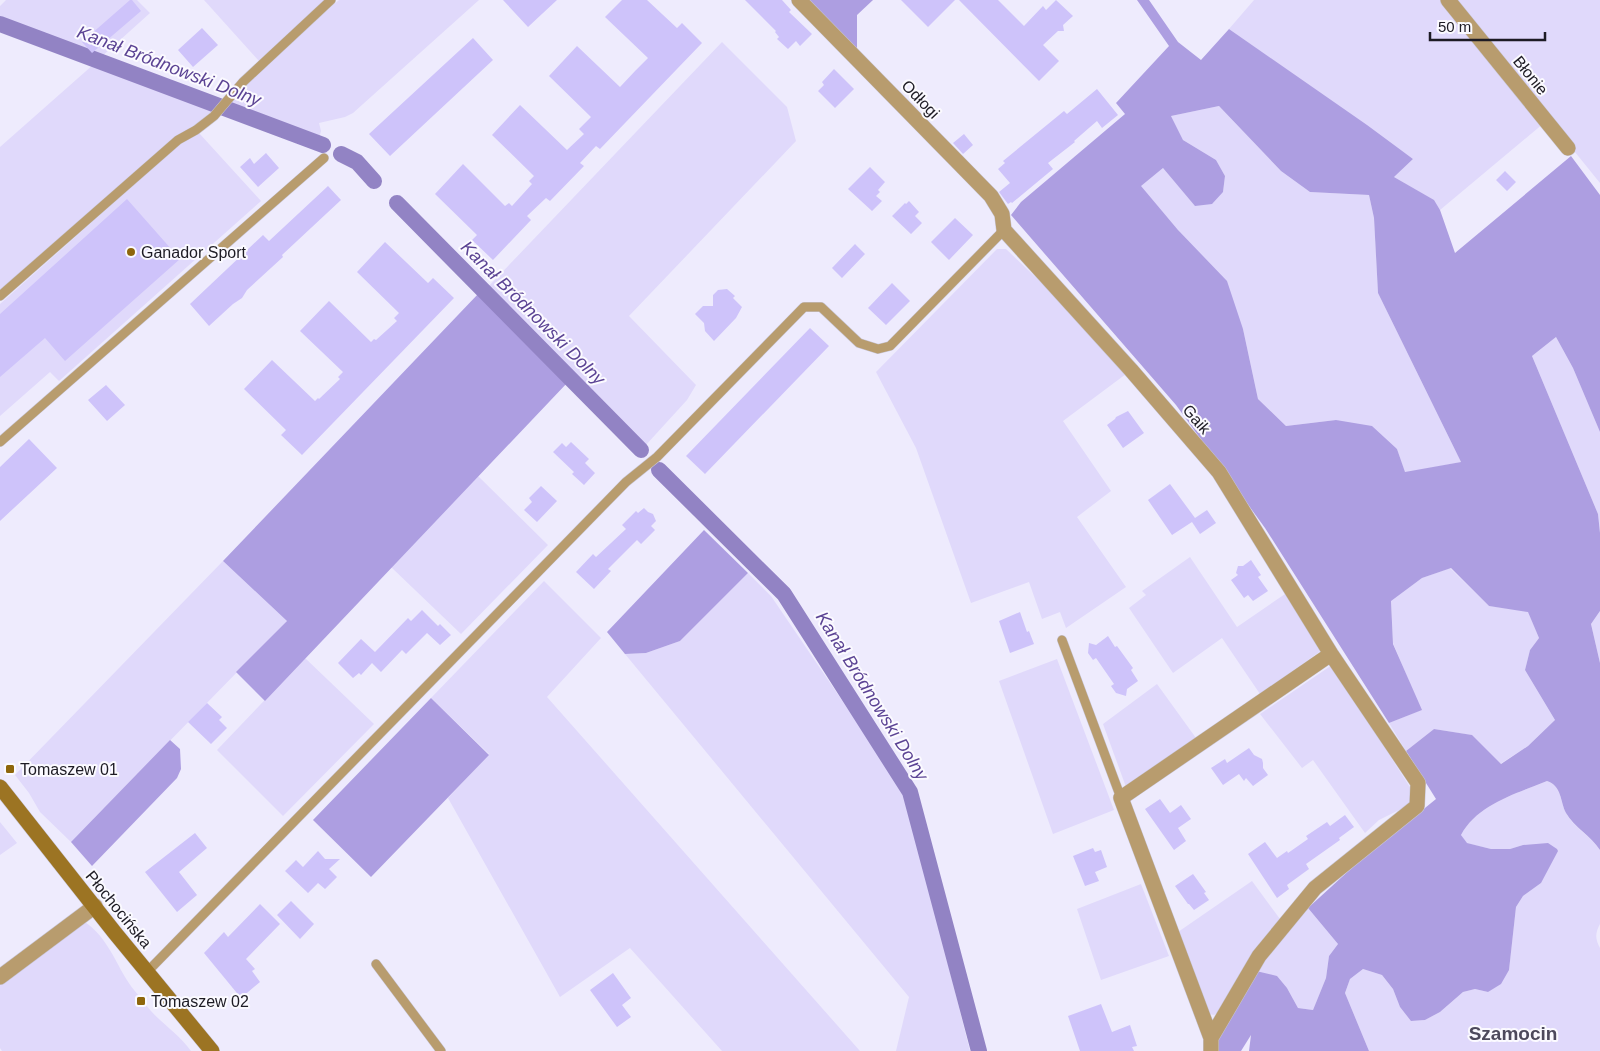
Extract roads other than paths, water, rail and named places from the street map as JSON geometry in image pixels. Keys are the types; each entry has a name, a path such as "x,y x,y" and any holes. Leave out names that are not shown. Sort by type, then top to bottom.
{"main road":[{"name":"Płochocińska","path":"0,787 212,1051"}],"street":[{"name":"Odłogi","path":"800,0 991,196 1002,214 1004,230"},
{"name":"Błonie","path":"1448,0 1568,148"},
{"name":"Gaik","path":"1004,230 1131,370 1219,472 1332,654 1418,783 1417,806 1315,888 1259,956 1211,1045"},
{"path":"1211,1045 1121,798 1332,654"},
{"path":"0,977 95,906"}],"lane":[{"path":"0,296 178,140 196,130 214,116 243,82 331,0"},
{"path":"0,442 324,158"},
{"path":"147,972 612,496 657,457 804,307 821,308 860,343 878,349 890,346 1004,230"},
{"path":"1062,640 1121,798"},
{"path":"376,964 441,1051"}],"waterway":[{"name":"Kanał Bródnowski Dolny","path":"0,24 323,145"},
{"name":"Kanał Bródnowski Dolny","path":"341,154 357,162 374,181"},
{"name":"Kanał Bródnowski Dolny","path":"397,203 641,450"},
{"name":"Kanał Bródnowski Dolny","path":"659,470 784,594 910,792 979,1051"}],"place":[{"name":"Ganador Sport","path":"131,252"},
{"name":"Tomaszew 01","path":"10,769"},
{"name":"Tomaszew 02","path":"141,1001"}],"district":[{"name":"Szamocin","path":"1513,1033"}]}
